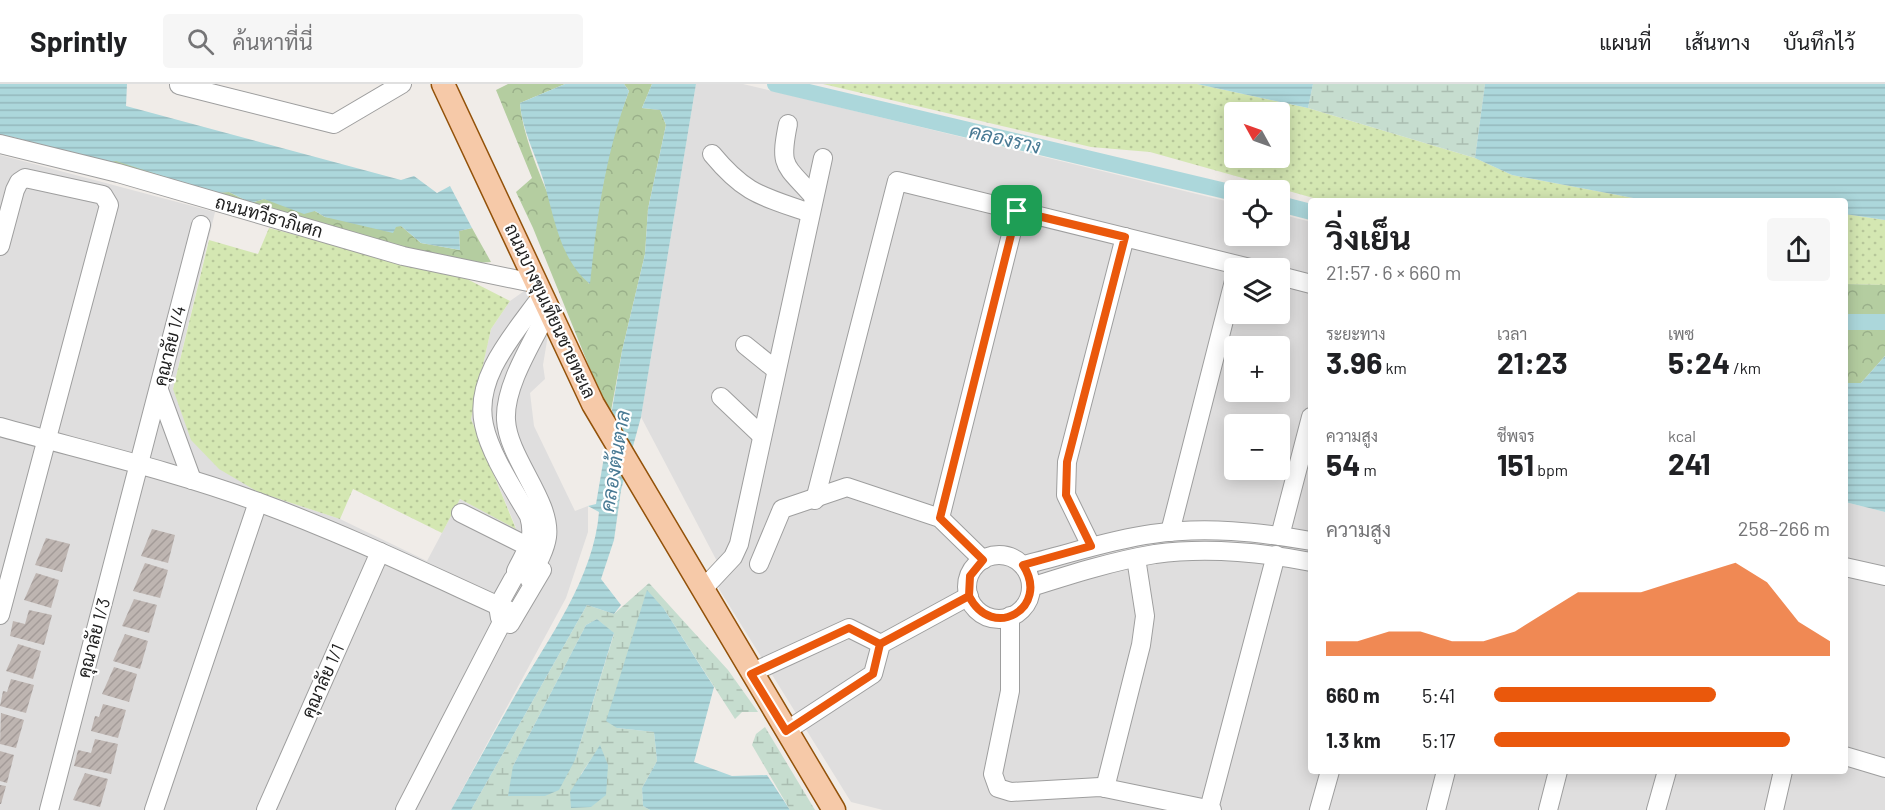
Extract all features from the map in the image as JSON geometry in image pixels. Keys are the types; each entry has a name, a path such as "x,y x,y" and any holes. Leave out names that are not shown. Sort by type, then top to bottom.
{"main road":[{"name":"ถนนบางขุนเทียนชายทะเล","path":"443,84 609,434 834,810"}],"street":[{"path":"179,85 334,124 402,84"},
{"path":"788,124 782,153 783,162 812,205"},
{"name":"ถนนทวีธาภิเศก","path":"0,144 118,173 543,296"},
{"path":"712,154 735,181 747,190 812,205"},
{"path":"702,590 733,557 739,544 823,158"},
{"path":"0,246 15,190 18,182 25,178 103,195 109,205 0,615"},
{"path":"815,500 897,181 1125,237 1224,266"},
{"path":"940,518 1017,211"},
{"name":"คุณาลัย 1/4","path":"139,465 201,225"},
{"path":"1091,546 1066,495 1067,462 1125,237"},
{"path":"1290,279 1308,283"},
{"path":"491,644 514,620 548,558 554,537 514,449 506,421 508,394 543,296"},
{"path":"535,550 529,516 487,435 482,408 486,388 499,355 543,296"},
{"path":"1170,532 1226,324"},
{"path":"745,345 776,370"},
{"path":"159,390 192,480"},
{"path":"721,397 762,436"},
{"path":"0,427 192,480 258,502 380,552 504,615"},
{"path":"1280,536 1308,429"},
{"name":"คุณาลัย 1/3","path":"49,810 139,465"},
{"path":"759,564 782,509 847,488 940,518 983,560"},
{"path":"153,810 258,502"},
{"path":"461,513 535,550"},
{"path":"405,810 491,644 548,527"},
{"path":"1023,565 1091,546 1170,532 1212,530 1308,541"},
{"path":"1031,587 1103,564 1157,554 1214,551 1276,555 1308,561"},
{"name":"คุณาลัย 1/1","path":"266,810 380,552"},
{"path":"1003,555 1023,565 1029,574 1031,587 1026,603 1010,616 990,617 981,612 969,596 970,576 983,560 1003,555"},
{"path":"1010,616 1010,691 993,774 998,789 1011,792 1105,788 1211,810 1276,555"},
{"path":"1105,788 1141,645 1145,616 1136,558"},
{"path":"1848,568 1885,576"},
{"path":"786,731 873,674 880,644 969,596"},
{"path":"751,674 849,628 880,644"},
{"path":"1848,757 1885,768"},
{"path":"1319,810 1329,774"},
{"path":"1436,810 1445,774"},
{"path":"1548,810 1557,774"},
{"path":"1656,810 1665,774"},
{"path":"1774,810 1782,774"}],"shaded area":[{"path":"696,84 743,84 1224,201 1224,246 1290,246 1290,217 1308,221 1308,774 1848,774 1848,503 1885,512 1885,810 883,810 851,802 719,589 719,565 641,417"},
{"path":"0,155 215,212 173,389 258,492 340,519 427,561 460,499 516,528 471,419 491,329 510,301 530,287 548,335 543,365 545,379 530,393 534,426 575,511 588,506 588,532 566,598 451,810 0,810"}],"green space":[{"path":"508,84 565,84 520,103 523,123 538,170 589,284 597,216 612,137 629,91 624,84 652,84 642,108 660,110 666,125 648,209 645,254 622,351 611,411 601,396 533,228 516,192 532,178 496,90"},
{"path":"823,84 1197,84 1280,102 1224,102 1224,168 1290,168 1290,104 1475,158 1512,175 1633,198 1313,198 1290,191 1290,180 1249,180 1150,152 1091,147"},
{"path":"1313,84 1485,84 1475,158 1308,108"},
{"path":"0,136 116,160 215,193 229,192 251,203 264,199 315,211 325,217 401,226 421,243 460,250 459,231 472,228 491,262 460,264"},
{"path":"1848,214 1885,220 1885,285 1848,284"},
{"path":"269,228 467,279 510,301 491,329 471,419 516,529 460,499 442,533 353,489 340,519 258,492 219,469 191,440 173,389 209,240 258,254"},
{"path":"1848,284 1885,285 1885,356 1861,383 1848,383"},
{"path":"649,583 728,670 758,712 742,712 735,719 664,609 617,728 654,732 657,761 642,788 643,806 650,810 471,810 587,605 614,614","holes":["597,619 614,634 575,760 513,766 586,625","600,746 591,807 581,774"]},
{"path":"765,727 815,810 790,810 752,745 756,734"}],"water":[{"path":"0,84 127,84 126,106 401,180 414,176 437,193 450,186 472,228 459,231 460,250 421,243 401,226 396,227 393,233 325,217 315,211 304,214 264,199 251,203 229,192 215,193 116,161 106,163 13,137 0,136"},
{"path":"565,84 624,84 629,91 603,186 590,284 571,262 564,249 521,113 520,103"},
{"name":"คลองต้นตาล","path":"652,84 696,84 641,417 621,490 614,540 601,579 621,605 614,614 587,605 471,810 451,810 568,606 589,560 599,512 588,506 596,504 622,351 645,254 648,209 666,125 660,110 642,108"},
{"path":"1197,84 1313,84 1308,108 1290,104 1290,102 1280,102"},
{"path":"1485,84 1885,84 1885,220 1848,214 1848,198 1633,198 1512,175 1475,158"},
{"path":"1885,356 1885,512 1848,503 1848,383 1861,383"},
{"path":"647,590 664,609 714,687 694,762 732,776 767,775 790,810 650,810 643,806 642,788 657,761 654,732 617,728 606,721"},
{"path":"597,619 614,633 575,760 559,790 545,796 508,796 513,766 586,625"},
{"path":"600,745 608,765 606,795 591,807 571,808 570,792"}],"building":[{"path":"152,529 175,535 168,563 141,556"},
{"path":"46,538 70,544 62,572 35,565"},
{"path":"145,563 168,570 160,598 133,591"},
{"path":"36,573 59,580 51,608 24,600"},
{"path":"134,599 157,605 149,633 122,626"},
{"path":"29,610 52,615 44,645 10,636 13,621 25,624"},
{"path":"125,634 148,641 140,669 113,661"},
{"path":"18,644 41,651 33,679 6,671"},
{"path":"114,667 137,674 129,702 102,694"},
{"path":"11,679 34,685 26,713 0,706 3,691 7,692"},
{"path":"103,704 126,710 118,738 91,731 95,716 99,717"},
{"path":"1,713 24,720 16,748 0,744"},
{"path":"95,739 118,744 111,774 74,766 78,750 91,753"},
{"path":"0,751 14,755 7,783 0,781"},
{"path":"85,773 108,779 100,807 73,800"},
{"path":"0,785 6,786 1,804 0,804"}],"waterway":[{"name":"คลองราง","path":"775,84 1224,191"},
{"name":"คลองราง","path":"1290,207 1308,211"},
{"name":"คลองราง","path":"1848,322 1885,322"}],"route":[{"path":"1017,211 940,518 983,560 970,576 969,596 880,644 849,628 751,674 786,731 873,674 880,644 925,620 969,596 974,605 990,617 1010,616 1020,611 1030,594 1029,574 1023,565 1091,546 1066,495 1067,462 1125,237 1017,211"}]}
